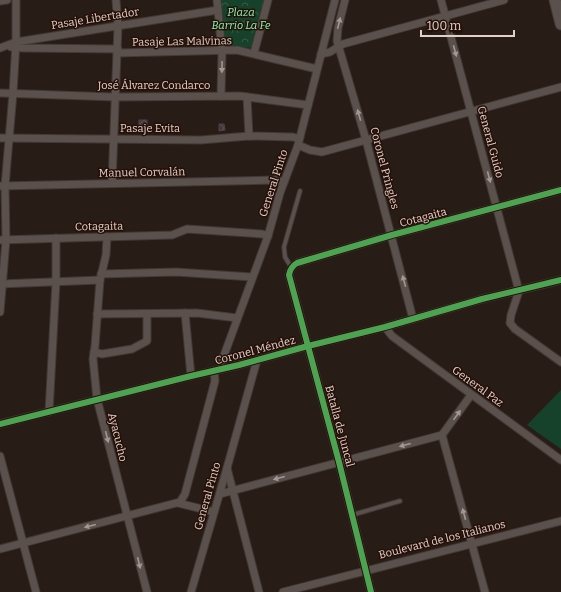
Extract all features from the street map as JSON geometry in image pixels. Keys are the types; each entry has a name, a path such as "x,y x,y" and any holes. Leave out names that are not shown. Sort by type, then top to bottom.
{"main road":[{"path":"555,0 561,24"}],"street":[{"path":"0,1 7,0"},
{"path":"0,312 3,240 2,186 10,138 16,45 16,0"},
{"path":"112,183 114,97 118,26 116,0"},
{"path":"217,0 222,52 221,96"},
{"path":"254,53 268,0"},
{"name":"General Pinto","path":"180,501 218,370 268,236 298,142 335,0"},
{"path":"338,47 337,34 345,0"},
{"name":"General Guido","path":"441,0 519,291"},
{"path":"320,54 330,52 343,44 504,0"},
{"name":"Pasaje Libertador","path":"3,47 218,10"},
{"name":"Pasaje Las Malvinas","path":"16,45 117,51 222,52 237,50 317,69"},
{"name":"Coronel Pringles","path":"338,47 366,140 413,319"},
{"path":"366,140 561,87"},
{"name":"José Álvarez Condarco","path":"0,93 114,97 247,97 308,105"},
{"path":"247,97 249,136"},
{"name":"Pasaje Evita","path":"0,138 201,140 249,136 293,137 298,142 317,152 366,140"},
{"name":"Manuel Corvalán","path":"2,186 275,180 284,182"},
{"name":"Cotagaita","path":"291,267 297,262 561,190"},
{"name":"Cotagaita","path":"3,240 172,235 187,229 262,234 268,236"},
{"name":"Ayacucho","path":"107,237 106,255 100,277 93,366 97,399 147,592"},
{"path":"49,412 56,282 56,238"},
{"name":"Batalla de Juncal","path":"291,267 289,275 339,462 371,592"},
{"path":"1,284 56,282 100,277 176,272 252,277"},
{"name":"Coronel Méndez","path":"0,424 218,370 385,327 482,299 561,280"},
{"path":"519,291 510,319 512,326 561,362"},
{"path":"185,313 191,376"},
{"path":"97,314 197,313 237,318"},
{"path":"94,352 102,354 132,349 147,341 147,314"},
{"name":"General Paz","path":"385,327 392,336 561,460"},
{"name":"General Pinto","path":"191,592 220,494 256,360"},
{"path":"220,494 442,435 471,395"},
{"path":"442,435 485,592"},
{"path":"0,456 36,592"},
{"path":"227,468 234,490 259,592"},
{"path":"0,549 127,517 180,501 214,512"},
{"name":"Boulevard de los Italianos","path":"283,592 561,521"}],"lane":[{"path":"291,267 285,256 284,247 300,191"},
{"path":"352,515 400,501"}],"green space":[{"name":"Plaza Barrio La Fe","path":"220,0 264,0 253,48 226,46"},
{"path":"561,390 561,449 527,425"}],"building":[{"path":"139,120 147,120 147,130 139,130"},
{"path":"219,124 224,124 225,130 219,131"}],"cycle path":[{"path":"371,592 339,462 289,275 291,269 297,263 392,235 561,190"},
{"path":"0,424 239,365 385,327 482,299 561,280"}]}
